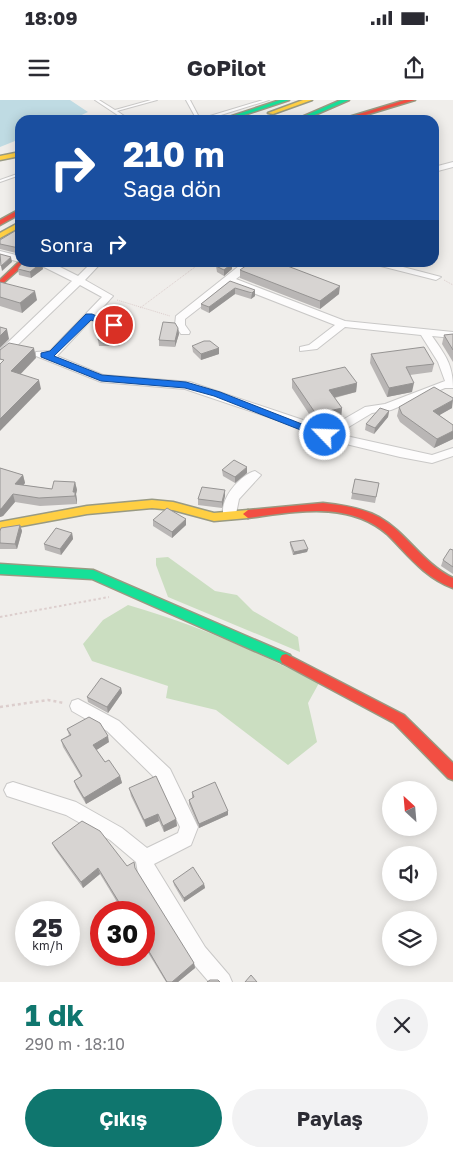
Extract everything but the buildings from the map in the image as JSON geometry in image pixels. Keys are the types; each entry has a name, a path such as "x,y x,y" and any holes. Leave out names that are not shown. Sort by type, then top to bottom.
{"main road":[{"path":"239,115 286,100"},
{"path":"265,115 309,100"},
{"path":"310,115 346,100"},
{"path":"360,115 412,100"},
{"path":"0,158 15,155"},
{"path":"0,223 15,214"},
{"path":"0,236 15,227"},
{"path":"0,284 18,267"},
{"path":"0,526 106,506 165,504 196,514 230,516 340,508 362,512 390,530 420,563 443,580 453,583"},
{"path":"0,569 93,575 304,668 399,719 453,773"}],"street":[{"path":"439,168 453,164"},
{"path":"0,254 15,258"},
{"path":"45,355 53,354 108,296 53,267"},
{"path":"3,352 92,267"},
{"path":"185,332 180,325 180,318 248,267"},
{"path":"393,267 436,276"},
{"path":"230,280 343,324 453,335"},
{"path":"89,316 114,325"},
{"path":"304,349 313,347 343,324"},
{"path":"325,435 369,410 387,407 443,385 452,384 444,362 426,333"},
{"path":"3,352 17,347 45,355 101,378 186,385 217,394 325,435 432,459 453,452"},
{"path":"230,516 229,508 232,498 256,475"},
{"path":"78,706 113,726 164,775 182,810 189,827 185,839 145,858"},
{"path":"13,790 70,808 116,834 145,858"},
{"path":"145,858 145,866 198,954 222,982"}],"lane":[{"path":"97,100 120,115"},
{"path":"115,112 155,100"},
{"path":"188,100 197,115"},
{"path":"217,115 267,100"},
{"path":"0,181 15,176"}],"path":[{"path":"140,308 195,267"},
{"path":"108,296 140,308 180,318"},
{"path":"0,617 64,604 136,593"},
{"path":"0,706 48,700 78,706"}],"green space":[{"path":"168,557 215,591 237,595 253,611 298,637 300,652 168,597 156,565 156,558"},
{"path":"128,605 177,621 225,640 319,683 308,703 317,742 288,765 216,710 166,698 168,686 92,661 83,644 103,620"}],"water":[{"path":"0,100 70,100 88,112 82,115 15,115 15,141 0,147"}],"traffic: fast":[{"path":"239,115 286,100"},
{"path":"310,115 346,100"},
{"path":"0,569 93,575 286,659"}],"traffic: slow":[{"path":"271,113 309,100"},
{"path":"0,158 15,155"},
{"path":"0,236 15,227"},
{"path":"0,526 87,510 152,504 173,506 214,517 248,514"}],"traffic: jam":[{"path":"360,115 412,100"},
{"path":"0,223 15,214"},
{"path":"0,284 18,267"},
{"path":"248,514 323,507 359,513 376,520 427,567 453,583"},
{"path":"286,659 399,719 453,773"}],"route":[{"path":"114,325 89,316 53,354 45,355 101,378 127,382 157,382 186,385 217,394 325,435"}]}
